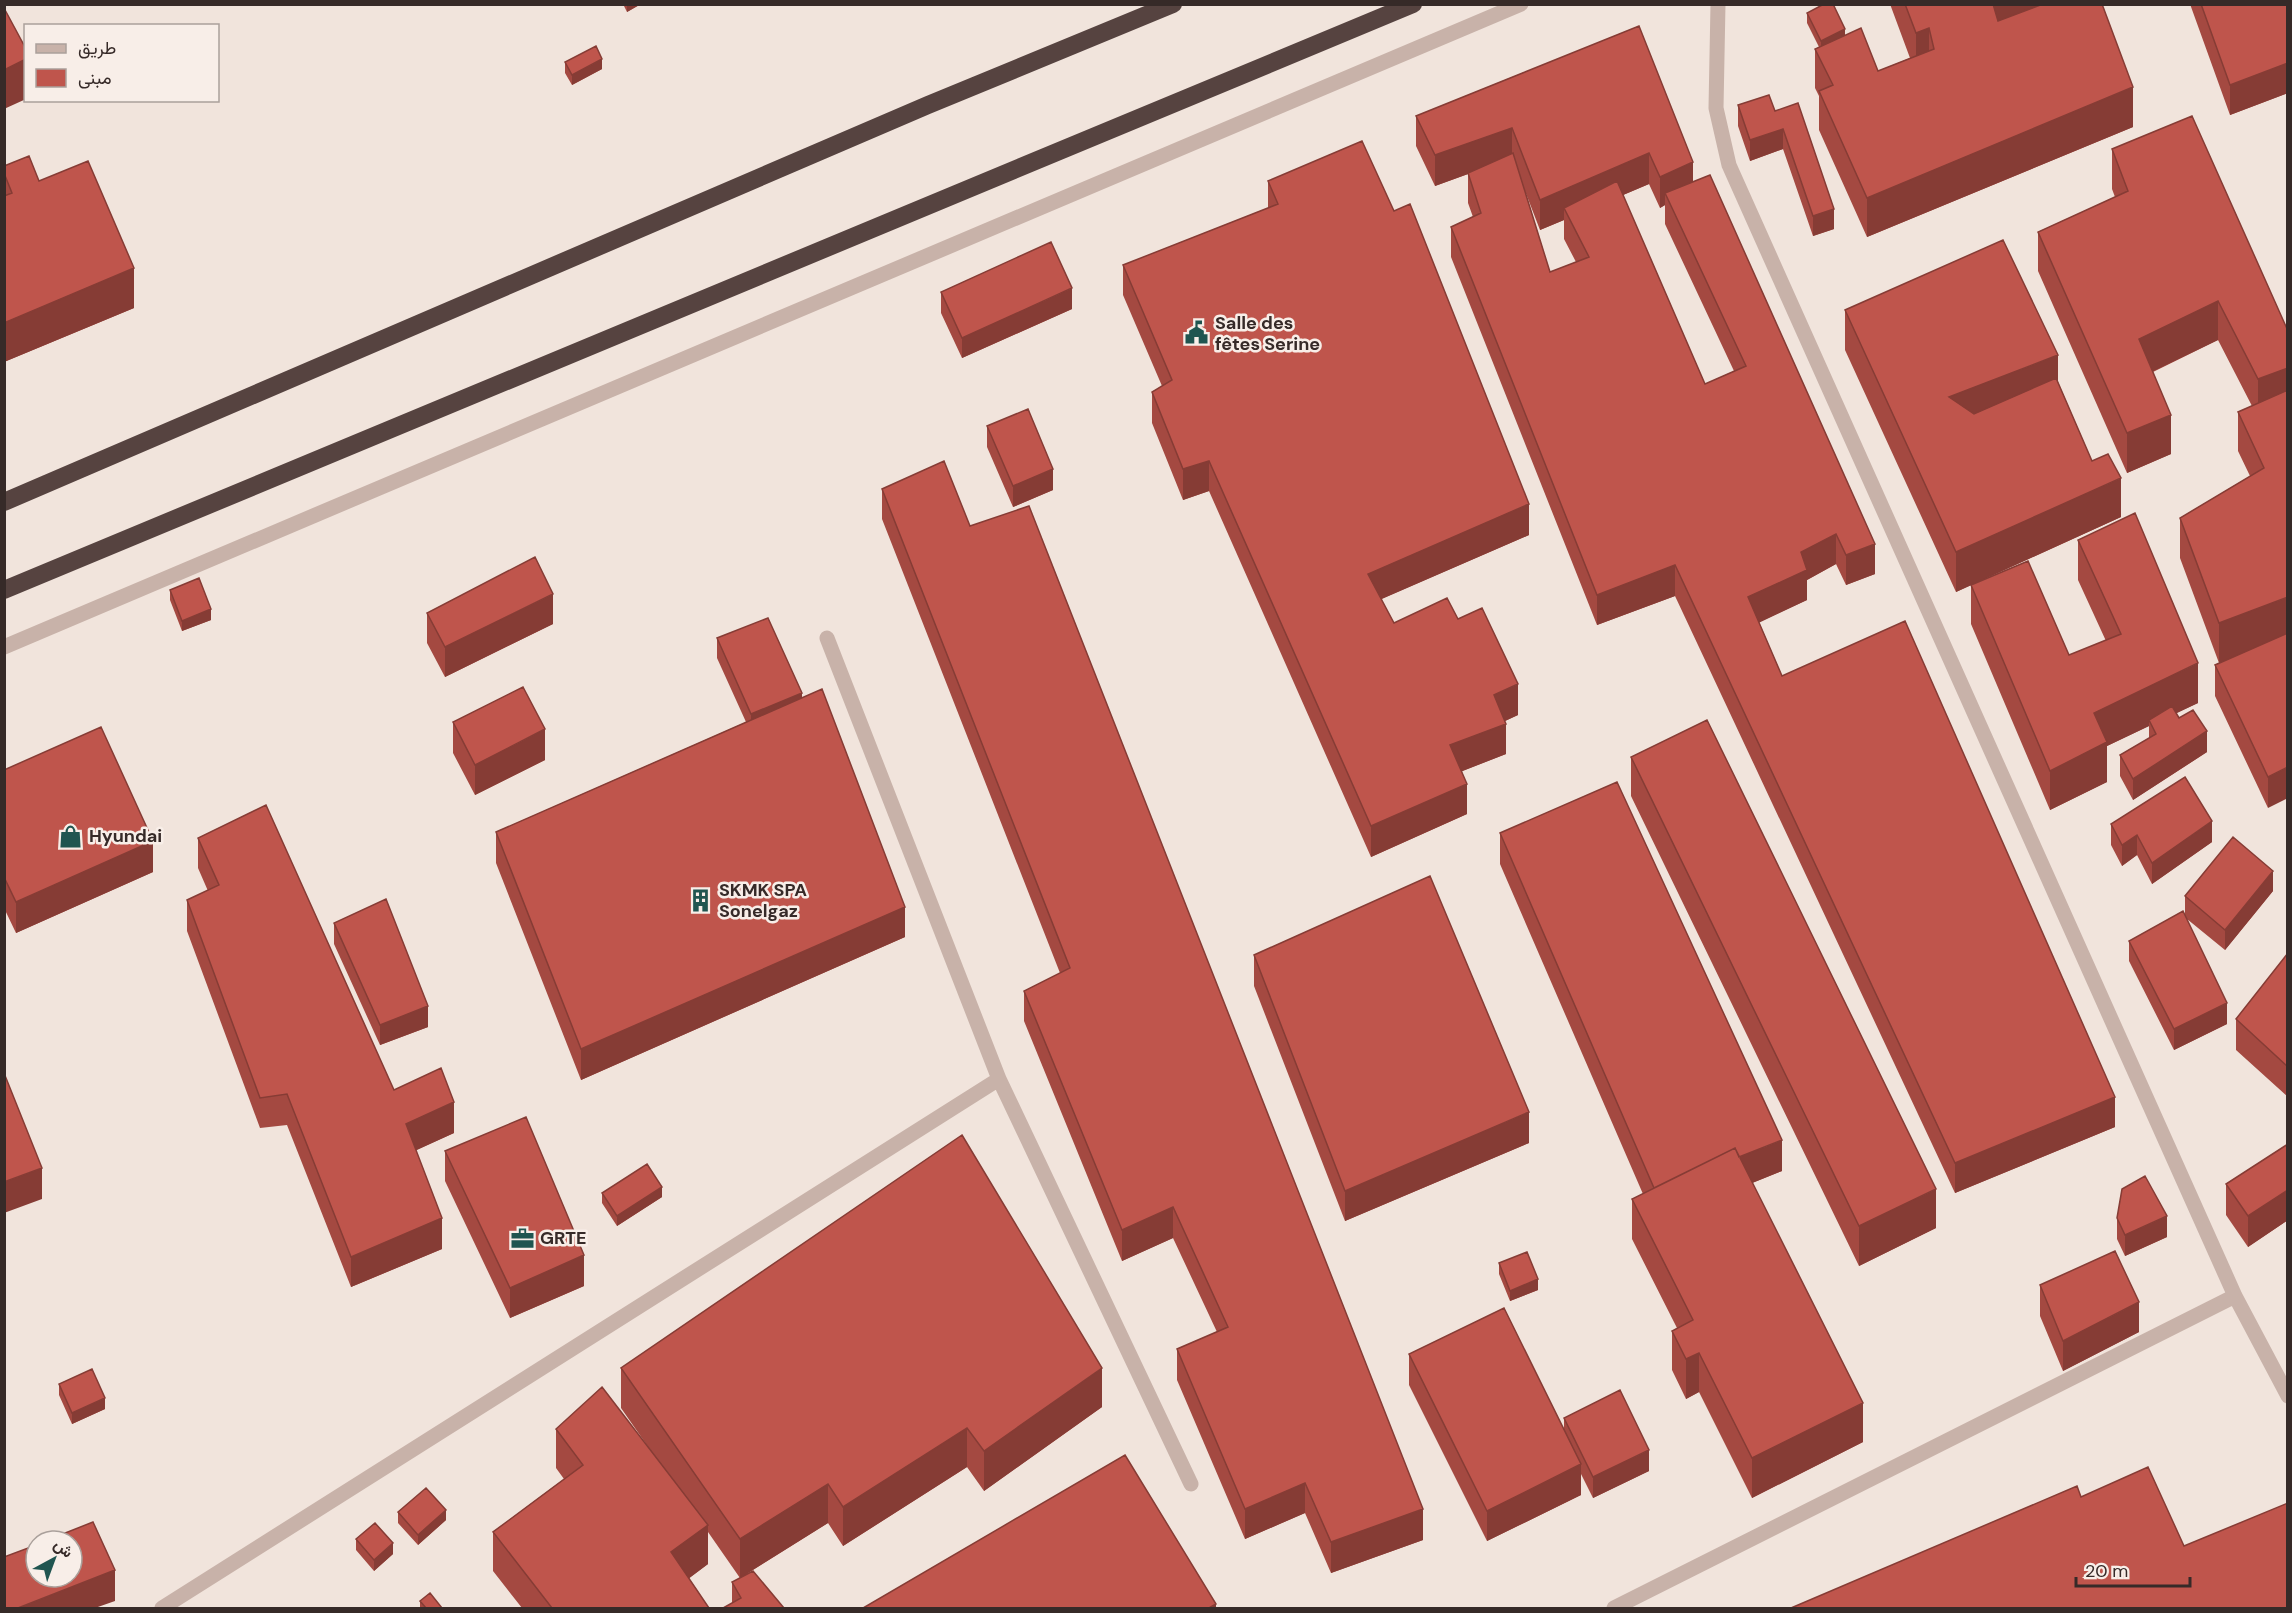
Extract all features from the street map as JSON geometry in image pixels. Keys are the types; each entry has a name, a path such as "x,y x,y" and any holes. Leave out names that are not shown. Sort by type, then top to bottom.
{"highway":[{"path":"4,502 917,110 1173,4"},
{"path":"4,590 1413,4"}],"street":[{"path":"4,647 1521,4"},
{"path":"1718,4 1716,108 1730,165 2235,1296 2288,1396"},
{"path":"827,638 999,1079 1191,1484"},
{"path":"162,1608 999,1079"},
{"path":"1614,1608 2235,1296"}],"building":[{"path":"1824,4 1833,4 1845,29 1821,41 1807,13"},
{"path":"1905,4 1993,4 1998,21 2043,4 2102,4 2133,87 1867,198 1819,91 1833,85 1815,49 1861,28 1878,71 1934,49 1929,28 1916,33"},
{"path":"2201,4 2288,4 2288,63 2230,85"},
{"path":"4,8 24,45 24,60 4,70"},
{"path":"1639,26 1693,162 1660,177 1649,153 1540,200 1512,128 1435,155 1416,116"},
{"path":"596,46 602,59 572,75 565,62"},
{"path":"1769,95 1775,111 1798,103 1834,209 1813,216 1783,129 1750,140 1738,105"},
{"path":"2192,116 2288,331 2288,368 2258,379 2218,301 2139,339 2171,415 2127,433 2038,232 2128,191 2112,149"},
{"path":"1362,141 1394,211 1410,204 1529,504 1368,574 1394,623 1447,598 1458,619 1482,608 1518,684 1494,695 1506,724 1450,745 1467,784 1371,826 1209,461 1183,469 1152,392 1172,380 1123,265 1278,204 1268,181"},
{"path":"1513,153 1550,272 1589,257 1564,208 1617,181 1705,384 1746,366 1665,193 1710,175 1875,544 1846,555 1836,534 1801,552 1807,570 1748,597 1782,676 1905,621 2115,1097 1955,1163 1675,565 1597,595 1451,227 1481,213 1468,173"},
{"path":"29,156 39,181 88,161 134,268 4,323 4,196 12,193 4,173 4,166"},
{"path":"2003,240 2058,355 1949,397 1974,414 2056,378 2092,461 2108,454 2121,478 1956,552 1845,310"},
{"path":"1051,242 1072,288 962,338 941,292"},
{"path":"2288,390 2288,597 2219,623 2180,518 2264,468 2238,412"},
{"path":"1028,409 1053,469 1013,486 987,426"},
{"path":"944,461 970,526 1029,506 1423,1509 1331,1542 1305,1483 1245,1509 1177,1349 1228,1327 1173,1207 1122,1230 1024,991 1070,968 882,489"},
{"path":"2135,513 2198,663 2094,713 2107,742 2050,771 1971,585 2028,561 2069,655 2121,634 2078,540"},
{"path":"535,557 553,594 445,647 427,613"},
{"path":"199,578 211,609 182,621 170,590"},
{"path":"768,618 802,693 751,714 717,638"},
{"path":"2288,633 2288,767 2268,777 2215,665"},
{"path":"523,687 545,729 475,765 453,722"},
{"name":"SKMK SPA Sonelgaz","path":"822,689 905,907 581,1049 496,832"},
{"path":"2172,706 2179,718 2193,710 2207,731 2133,779 2120,755 2156,734 2149,720"},
{"path":"1707,720 1936,1189 1859,1226 1631,757"},
{"name":"Hyundai","path":"101,727 153,841 16,902 4,877 4,770"},
{"path":"2185,777 2212,821 2152,863 2137,835 2122,845 2111,824"},
{"path":"1617,782 1782,1140 1739,1157 1735,1148 1654,1188 1500,833"},
{"path":"266,805 394,1090 441,1068 454,1102 406,1124 442,1218 351,1257 287,1094 260,1098 187,900 219,885 198,838"},
{"path":"2233,837 2273,871 2225,930 2185,896"},
{"path":"1430,876 1529,1112 1345,1191 1254,955"},
{"path":"386,899 428,1006 380,1025 334,923"},
{"path":"2183,911 2227,1003 2174,1029 2129,941"},
{"path":"2288,953 2288,1067 2236,1019"},
{"path":"4,1073 42,1168 4,1182"},
{"path":"526,1117 584,1255 510,1288 445,1151"},
{"path":"962,1135 1102,1368 984,1451 967,1428 843,1507 828,1484 740,1539 621,1368"},
{"path":"2288,1144 2288,1190 2248,1216 2226,1184"},
{"path":"1735,1148 1863,1403 1752,1458 1699,1353 1686,1359 1672,1331 1693,1320 1632,1199"},
{"path":"647,1164 662,1187 617,1216 602,1193"},
{"path":"2145,1176 2167,1216 2125,1235 2117,1218 2122,1189"},
{"path":"2115,1251 2139,1302 2063,1341 2040,1285"},
{"path":"1527,1252 1538,1279 1510,1291 1499,1263"},
{"path":"1504,1308 1581,1464 1487,1511 1409,1354"},
{"path":"92,1369 105,1398 72,1413 59,1384"},
{"path":"602,1387 708,1525 671,1552 709,1608 552,1608 493,1532 583,1465 556,1429"},
{"path":"1620,1390 1649,1450 1593,1477 1564,1418"},
{"path":"1125,1455 1216,1604 1209,1608 863,1608"},
{"path":"2148,1467 2184,1546 2288,1503 2288,1608 1791,1608 2077,1486 2081,1497"},
{"path":"426,1488 446,1510 418,1535 398,1512"},
{"path":"93,1522 115,1570 84,1582 84,1529 75,1529"},
{"path":"375,1523 393,1543 374,1560 356,1539"},
{"path":"24,1550 24,1589 66,1589 18,1608 4,1608 4,1557"},
{"path":"753,1571 784,1608 723,1608 741,1598 732,1582"},
{"path":"430,1593 442,1608 426,1608 420,1601"}],"place":[{"name":"Salle des fêtes Serine","path":"1197,333"},
{"name":"Hyundai","path":"71,836"},
{"name":"SKMK SPA Sonelgaz","path":"701,900"},
{"name":"GRTE","path":"522,1238"}]}
